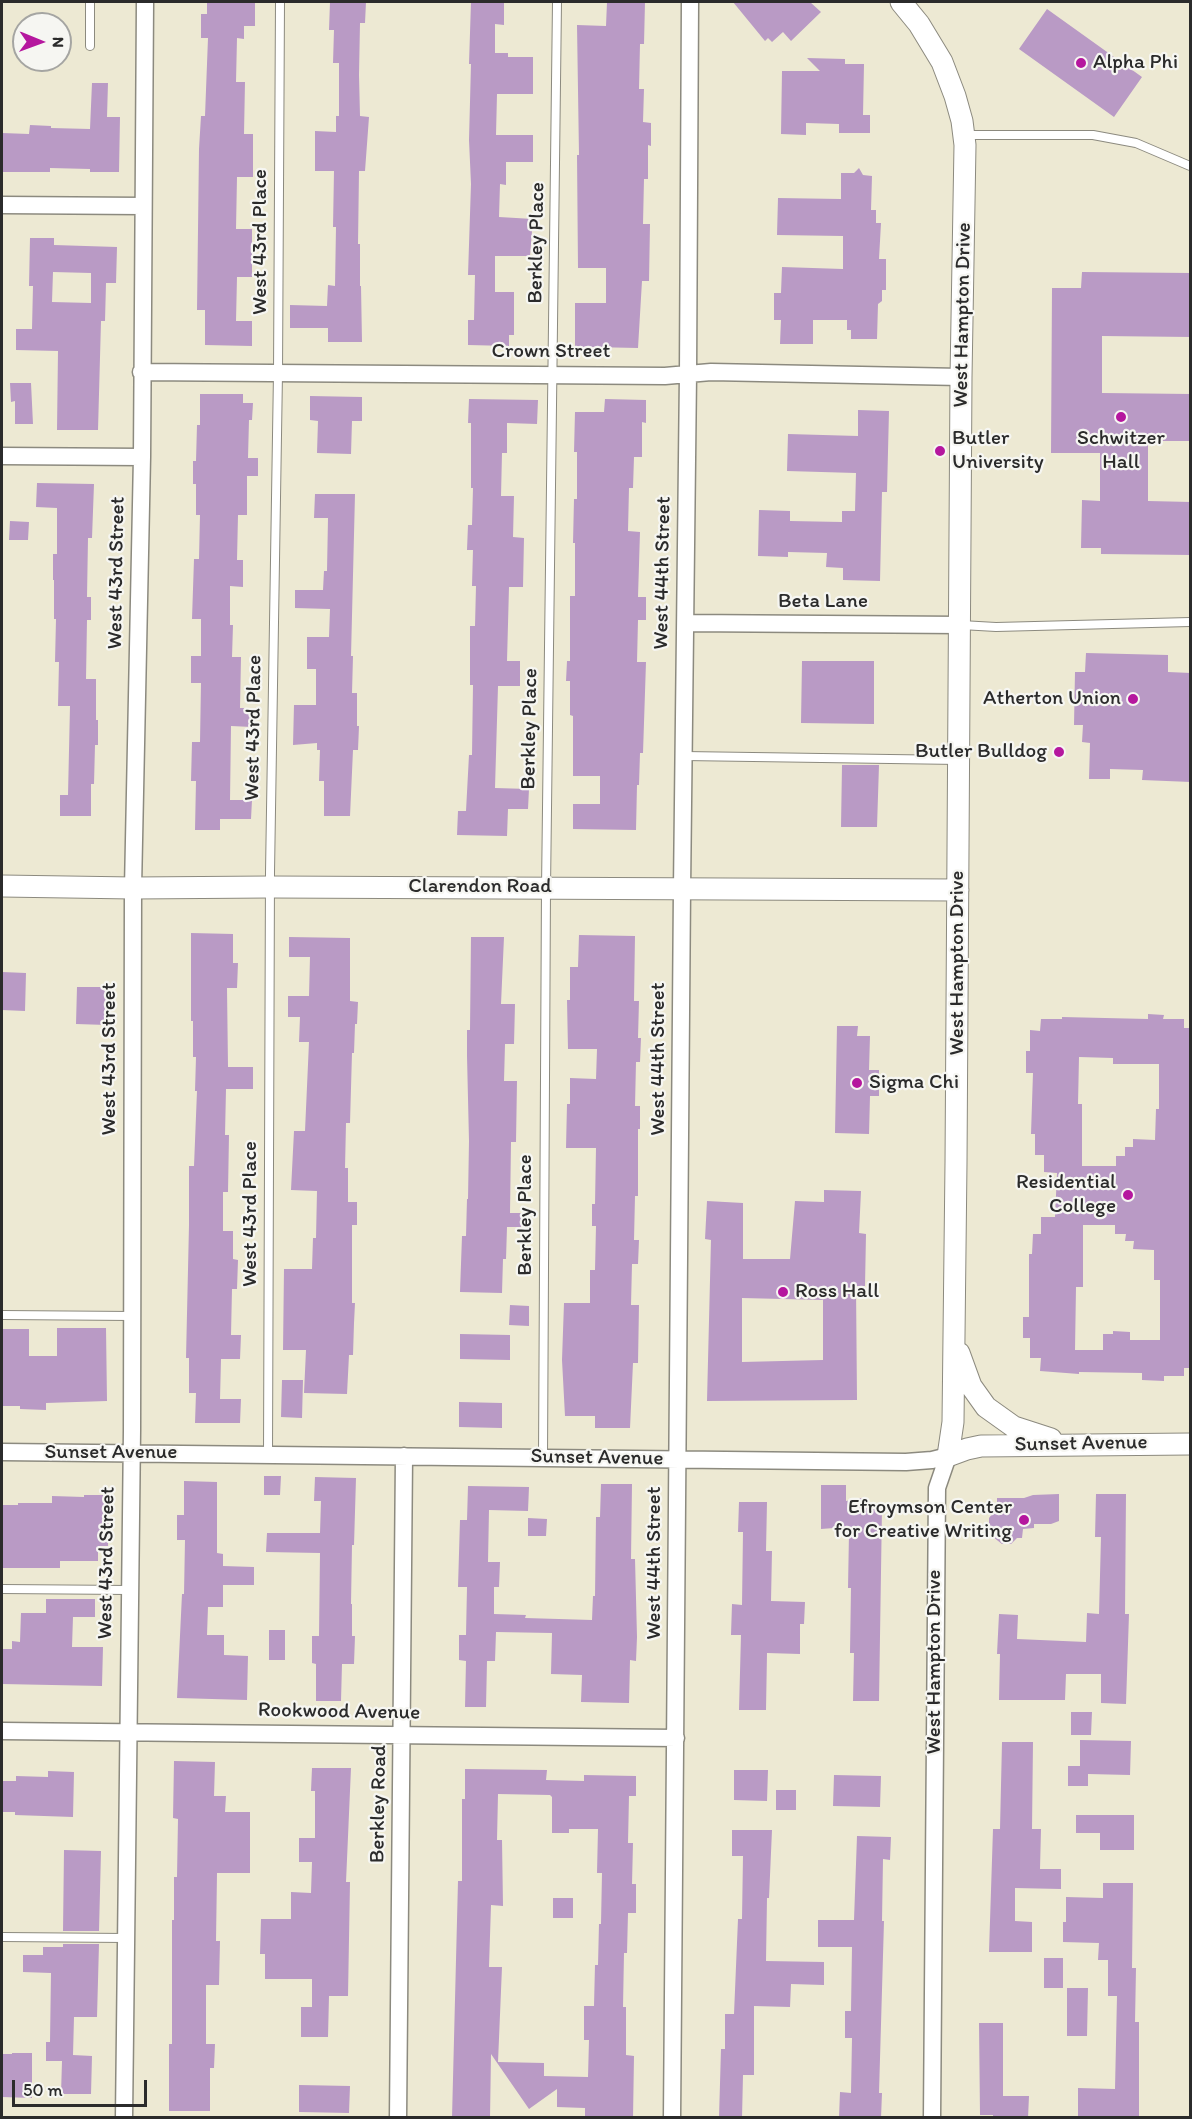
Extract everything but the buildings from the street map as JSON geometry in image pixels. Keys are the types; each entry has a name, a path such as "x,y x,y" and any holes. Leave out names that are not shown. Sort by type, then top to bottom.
{"street":[{"name":"West 43rd Street","path":"124,2118 131,1453 133,888 142,457 145,2"},
{"name":"West 44th Street","path":"672,2118 690,2"},
{"name":"West Hampton Drive","path":"901,2 920,24 942,62 955,96 964,135 965,170 961,377 960,760 953,1422 948,1456 937,1488 932,2118"},
{"path":"2,205 143,206"},
{"name":"Crown Street","path":"141,372 674,375 711,372 961,377"},
{"path":"2,456 142,457"},
{"name":"Beta Lane","path":"686,623 961,625"},
{"name":"Clarendon Road","path":"2,886 958,890"},
{"path":"954,1333 965,1374 986,1407 1014,1427 1063,1444"},
{"name":"Sunset Avenue","path":"2,1452 906,1462 932,1460 973,1447 1191,1444"},
{"name":"Berkley Road","path":"398,2118 404,1456"},
{"name":"Rookwood Avenue","path":"2,1731 676,1738"}],"lane":[{"path":"90,2 90,46"},
{"name":"West 43rd Place","path":"268,1454 270,887 278,373 280,2"},
{"name":"Berkley Place","path":"543,1457 546,888 557,2"},
{"path":"964,135 1094,135 1136,143 1191,166"},
{"path":"961,625 996,627 1191,622"},
{"path":"684,756 960,760"},
{"path":"2,1315 132,1316"},
{"path":"2,1589 129,1590"},
{"path":"2,1937 126,1938"}],"place":[{"name":"Alpha Phi","path":"1081,63"},
{"name":"Schwitzer Hall","path":"1121,417"},
{"name":"Butler University","path":"940,451"},
{"name":"Atherton Union","path":"1133,699"},
{"name":"Butler Bulldog","path":"1059,752"},
{"name":"Sigma Chi","path":"857,1083"},
{"name":"Residential College","path":"1128,1195"},
{"name":"Ross Hall","path":"783,1292"},
{"name":"Efroymson Center for Creative Writing","path":"1024,1520"}]}
